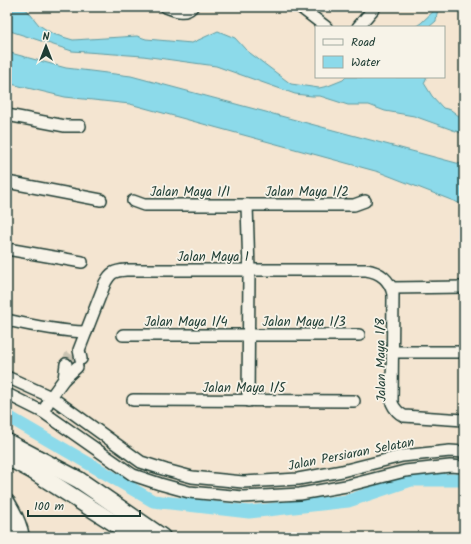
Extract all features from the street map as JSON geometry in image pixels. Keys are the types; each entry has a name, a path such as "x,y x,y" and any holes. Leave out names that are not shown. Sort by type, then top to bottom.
{"highway":[{"path":"7,442 79,480 173,537"},
{"path":"7,457 33,471 136,537"},
{"path":"79,480 162,537"},
{"path":"7,502 20,531 21,537"}],"street":[{"path":"166,7 183,12 190,9"},
{"path":"300,7 325,26"},
{"path":"359,26 375,7"},
{"path":"7,115 65,126 80,126"},
{"path":"7,182 101,200"},
{"name":"Jalan Maya 1/1","path":"133,201 144,205 247,205"},
{"name":"Jalan Maya 1/2","path":"247,205 354,205 366,201"},
{"path":"247,205 249,270 248,401"},
{"path":"7,249 82,262"},
{"name":"Jalan Maya 1","path":"43,412 75,359 105,283 109,276 114,272 126,270 366,270 374,271 382,275 392,288"},
{"path":"392,288 464,287"},
{"name":"Jalan Maya 1/8","path":"392,288 392,403 395,409 399,414 404,416 464,420"},
{"path":"7,320 34,326 86,332"},
{"name":"Jalan Maya 1/4","path":"123,335 248,335"},
{"name":"Jalan Maya 1/3","path":"248,335 359,335"},
{"path":"393,352 464,352"},
{"name":"Jalan Persiaran Selatan","path":"7,376 51,397 142,462 192,477 243,482 298,479 342,471 402,456 450,451 464,452"},
{"path":"7,394 43,412 133,475 189,492 243,497 300,494 346,486 405,471 450,466 464,467"},
{"name":"Jalan Maya 1/5","path":"133,400 354,401"}],"green space":[{"path":"464,10 464,59 460,34"}],"water":[{"path":"7,7 21,7 27,10 39,25 53,34 73,40 137,36 146,39 192,43 218,31 235,38 246,50 291,84 319,88 328,86 345,78 426,78 424,83 432,96 443,108 451,110 464,120 464,134 414,116 385,111 369,105 348,105 320,96 295,94 216,66 143,56 72,51 7,30"},
{"path":"438,7 436,21 430,26 416,26"},
{"path":"7,52 66,68 131,76 464,165 464,205 379,172 130,104 65,97 7,83"}],"waterway":[{"path":"7,416 153,501 249,512 348,501 411,480 464,480"}],"tunnel":[{"path":"66,364 71,354"}]}
